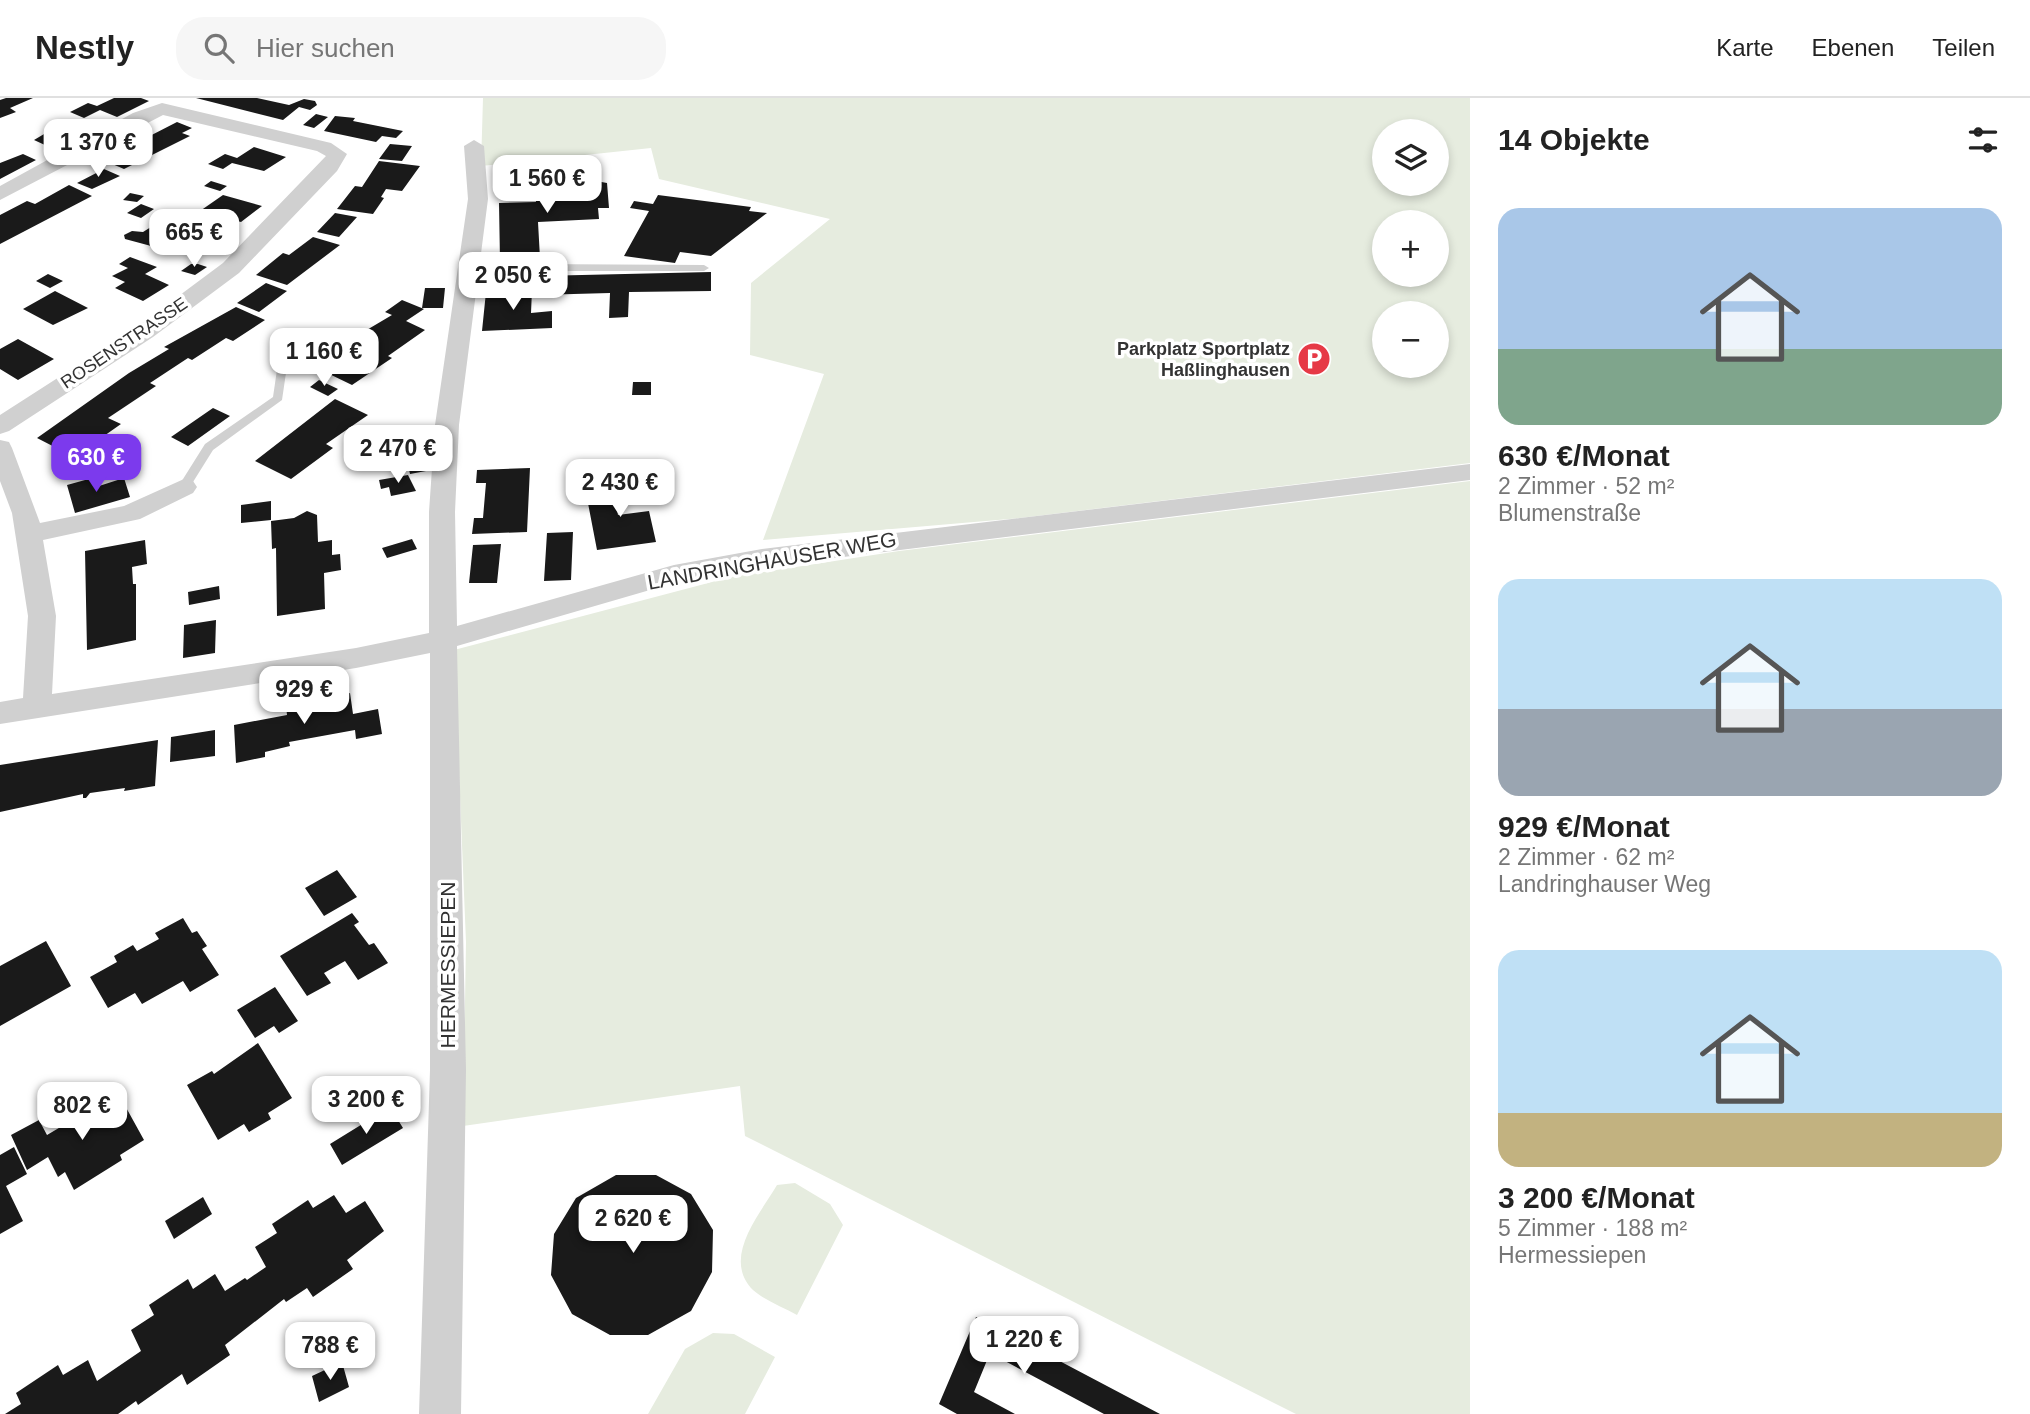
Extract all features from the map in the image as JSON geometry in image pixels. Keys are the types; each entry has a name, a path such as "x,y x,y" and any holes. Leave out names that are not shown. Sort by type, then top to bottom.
{"street":[{"name":"ROSENSTRASSE","path":"0,194 140,117 162,109 324,147 338,153 330,167 231,268 145,332 0,426"},
{"name":"HERMESSIEPEN","path":"440,1414 448,1070 447,792 441,641 442,512 447,425 478,200 474,146"},
{"path":"0,448 12,472 30,534 42,616 37,707"},
{"name":"LANDRINGHAUSER WEG","path":"0,713 356,658 441,641 674,574 762,558 1470,472"},
{"path":"30,534 131,513 184,487"}],"lane":[{"path":"470,268 539,265 599,269 704,268"},
{"path":"184,487 209,447 278,398 282,365 327,333"}],"shaded area":[{"path":"483,98 1470,98 1470,463 1020,518 763,540 824,374 750,355 751,283 830,219 659,179 651,148 481,166"},
{"path":"1470,481 1470,1414 1296,1414 745,1136 740,1086 463,1126 466,942 454,650 731,577 899,551"},
{"path":"795,1183 830,1204 843,1225 797,1315 753,1290 744,1277 741,1264 747,1236 777,1185"},
{"path":"713,1333 734,1334 775,1357 745,1414 648,1414 685,1349"}],"building":[{"path":"33,98 10,108 16,112 0,118 0,100"},
{"path":"114,98 141,98 149,101 117,117 100,110 84,118 70,112 88,103 97,106"},
{"path":"196,98 257,98 289,105 304,99 315,101 317,105 310,110 299,107 283,120"},
{"path":"316,114 328,117 314,128 303,125"},
{"path":"335,116 355,118 353,121 403,131 396,138 382,136 376,142 324,131"},
{"path":"66,121 79,126 68,132 83,138 58,151 34,140"},
{"path":"177,122 192,128 182,133 190,136 124,169 103,160"},
{"path":"390,144 412,146 402,161 379,159"},
{"path":"254,147 286,157 264,171 232,163 223,169 208,164 225,154 237,158"},
{"path":"23,154 36,160 0,179 0,163"},
{"path":"379,161 420,166 402,191 386,189 381,197 384,198 373,214 337,209 355,186 362,187"},
{"path":"104,169 120,176 92,189 77,183"},
{"path":"211,181 227,186 220,191 204,186"},
{"path":"596,181 607,183 609,208 598,208 599,219 538,222 540,258 500,261 499,203 536,202 535,185"},
{"path":"69,185 92,196 0,244 0,215 27,201 35,204"},
{"path":"130,193 144,196 137,202 123,200"},
{"path":"223,195 262,206 241,222 200,211"},
{"path":"658,195 751,207 749,211 767,213 711,256 680,252 675,263 624,256 649,211 630,208 634,201 653,204"},
{"path":"141,204 154,209 141,218 127,213"},
{"path":"335,213 357,217 339,237 317,232"},
{"path":"159,222 191,234 166,250 125,239 124,235 132,231 143,232"},
{"path":"313,237 340,245 287,285 256,275 283,253 289,255"},
{"path":"130,257 157,267 145,274 169,285 143,301 115,288 125,282 112,276 128,268 119,264"},
{"path":"191,264 207,267 195,275 181,271"},
{"path":"711,272 711,291 629,292 628,317 609,318 610,293 537,295 539,276"},
{"path":"48,274 63,281 50,288 36,281"},
{"path":"266,283 287,291 259,312 237,303"},
{"path":"425,288 445,288 443,308 422,308"},
{"path":"532,290 531,313 552,311 552,328 482,331 486,292"},
{"path":"55,291 88,308 53,325 23,309"},
{"path":"402,300 424,309 406,321 425,330 388,356 392,358 352,385 319,369 358,342 355,341 365,331 392,315 385,312"},
{"path":"236,307 265,320 233,341 226,338 192,360 188,358 150,383 156,386 108,418 121,424 74,457 37,438 129,373 169,349 164,347"},
{"path":"18,339 54,359 18,380 0,369 0,349"},
{"path":"319,380 338,389 328,396 310,387"},
{"path":"633,382 651,382 651,395 632,395"},
{"path":"335,399 368,415 326,444 333,448 291,479 255,461"},
{"path":"213,408 230,416 188,446 171,437"},
{"path":"424,458 426,471 410,474 407,461"},
{"path":"530,468 527,532 472,534 474,518 483,518 486,483 476,483 477,470"},
{"path":"408,475 416,491 391,496 389,487 381,489 379,480"},
{"path":"96,477 99,486 124,478 130,497 75,513 67,485"},
{"path":"641,481 646,501 616,505 618,515 649,511 656,542 597,550 587,498 619,493 617,484"},
{"path":"271,501 271,520 241,523 241,505"},
{"path":"307,511 317,515 318,542 332,540 332,555 340,554 341,570 324,573 325,609 277,616 276,548 272,549 271,521 294,518"},
{"path":"573,532 571,580 544,581 547,533"},
{"path":"412,539 417,549 387,558 382,548"},
{"path":"145,540 147,564 132,567 133,584 136,584 136,640 87,650 85,551"},
{"path":"501,544 497,583 469,583 473,545"},
{"path":"219,586 220,599 189,605 188,592"},
{"path":"216,620 215,653 183,658 184,625"},
{"path":"350,693 353,714 378,709 382,734 356,739 355,730 289,742 290,746 265,752 265,757 236,763 234,725 287,715 286,705"},
{"path":"215,730 215,756 170,762 171,737"},
{"path":"158,740 155,786 90,793 86,798 83,798 83,794 0,812 0,765"},
{"path":"337,870 357,897 324,916 305,888"},
{"path":"352,913 359,922 354,925 369,945 374,943 388,963 358,980 345,961 324,973 331,983 307,996 280,956"},
{"path":"183,918 192,933 197,931 207,946 202,949 219,975 190,992 183,981 142,1004 135,993 108,1008 90,977 117,962 114,956 133,945 137,951 159,939 155,933"},
{"path":"46,941 71,986 0,1026 0,966"},
{"path":"275,987 298,1021 279,1033 274,1026 255,1038 237,1010"},
{"path":"258,1043 292,1098 268,1113 271,1119 249,1132 244,1124 218,1140 187,1085 212,1071 214,1074"},
{"path":"118,1093 144,1140 120,1155 122,1160 74,1190 65,1172 58,1177 48,1157 27,1170 11,1135 39,1120 47,1135"},
{"path":"390,1107 403,1128 342,1165 330,1144"},
{"path":"14,1147 27,1174 6,1186 23,1221 0,1234 0,1155"},
{"path":"616,1175 656,1175 691,1194 713,1230 712,1272 691,1311 648,1335 610,1335 572,1314 551,1275 554,1234 576,1198"},
{"path":"334,1195 346,1213 365,1201 384,1231 347,1260 353,1269 313,1297 307,1288 286,1302 284,1299 225,1345 230,1355 187,1385 182,1374 138,1405 136,1401 118,1414 5,1414 21,1404 16,1393 58,1365 63,1375 88,1360 97,1381 141,1351 131,1330 154,1315 149,1305 188,1279 193,1289 215,1274 225,1291 245,1278 247,1280 266,1267 255,1247 277,1233 272,1224 308,1200 313,1208"},
{"path":"203,1197 212,1214 174,1239 165,1221"},
{"path":"976,1317 1160,1414 1104,1414 990,1353 974,1392 1015,1414 957,1414 939,1404"},
{"path":"342,1362 349,1387 319,1402 312,1376"}],"place":[{"name":"Parkplatz Sportplatz Haßlinghausen","path":"1314,359"}]}
